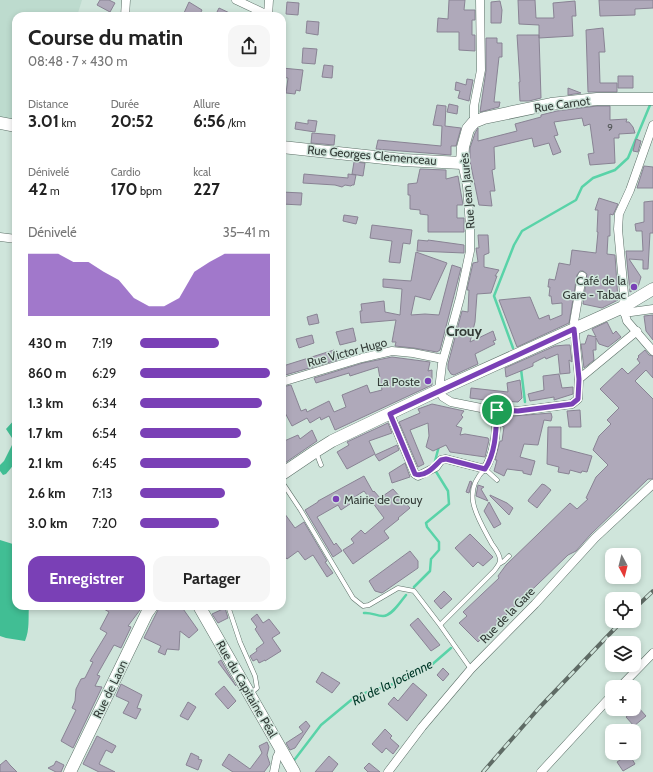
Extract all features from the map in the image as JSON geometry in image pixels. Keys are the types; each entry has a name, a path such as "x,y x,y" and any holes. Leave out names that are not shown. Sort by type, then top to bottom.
{"street":[{"path":"125,12 126,0"},
{"path":"236,0 262,12"},
{"path":"268,12 269,0"},
{"name":"Rue Jean Jaurès","path":"439,390 443,359 460,298 470,251 467,186 462,162 463,146 468,129 474,122 474,106 481,70 480,0"},
{"name":"Rue Carnot","path":"474,122 484,118 551,104 597,99 653,99"},
{"path":"653,125 630,190 619,214 618,229 624,310 627,320 653,351"},
{"name":"Rue Georges Clemenceau","path":"286,147 403,160 462,162"},
{"path":"0,238 12,239"},
{"path":"439,390 443,397 451,402 497,410 518,411 572,404 578,399 579,379 574,329 582,276"},
{"path":"286,471 332,441 439,390 574,329 624,310 653,289"},
{"path":"624,310 653,309"},
{"path":"579,379 636,331"},
{"name":"Rue Victor Hugo","path":"286,381 362,358 392,351 413,353 443,359"},
{"path":"390,414 415,474 421,475 441,460 446,459 485,469 489,462 496,435 497,410"},
{"name":"Rue de la Gare","path":"388,772 422,727 471,670 535,604 595,538 653,484"},
{"name":"Rue de Laon","path":"70,772 149,610"},
{"name":"Rue du Capitaine Péal","path":"201,610 294,772"},
{"path":"627,680 653,652"},
{"path":"541,772 605,703"},
{"path":"274,772 277,756 281,749"}],"lane":[{"path":"316,451 321,465"},
{"path":"440,625 494,571 499,564 500,558 485,531 476,511 472,497 472,490 475,482 478,476 485,469 497,480"},
{"path":"286,488 353,598 363,606 369,605 398,588 414,591 471,670"},
{"path":"499,564 504,562 509,556"},
{"path":"229,610 240,642 256,676 257,688 250,693"}],"shaded area":[{"path":"0,0 82,0 78,12 12,12 12,122 0,121"}],"green space":[{"path":"12,422 12,438 6,429"},
{"path":"12,445 12,467 6,474 3,475 0,471 0,465 4,461"},
{"path":"0,540 12,544 12,610 29,610 27,637 25,641 0,636"}],"building":[{"path":"100,0 109,0 115,3 110,12 97,5"},
{"path":"449,0 465,0 464,10 475,10 475,20 472,20 472,35 475,35 475,51 459,50 459,32 437,32 438,18 448,19"},
{"path":"518,0 535,0 536,18 554,18 553,3 575,1 576,16 572,16 573,36 539,38 539,25 519,24"},
{"path":"599,0 653,0 653,8 635,9 635,15 600,16"},
{"path":"500,1 502,10 501,23 491,23 491,2"},
{"path":"189,2 202,10 201,12 184,12"},
{"path":"287,2 299,3 298,15 286,14"},
{"path":"219,8 228,12 217,12"},
{"path":"307,21 319,22 318,35 306,33"},
{"path":"603,28 605,52 599,52 600,83 617,83 617,92 588,92 586,30"},
{"path":"517,35 539,35 541,98 529,101 520,101"},
{"path":"486,38 497,38 497,43 502,43 502,57 499,57 494,102 500,102 499,107 480,112 486,71"},
{"path":"303,48 317,49 315,64 302,63"},
{"path":"324,65 333,66 332,78 322,77"},
{"path":"286,68 303,70 300,91 296,90 295,94 286,93 288,78 286,78"},
{"path":"618,76 633,76 633,88 618,88"},
{"path":"467,79 473,80 469,101 458,98 460,91 455,90 456,82 466,85"},
{"path":"568,88 581,93 568,95"},
{"path":"449,104 458,106 457,114 447,112"},
{"path":"437,105 446,106 445,126 461,128 456,146 451,146 451,155 376,149 378,140 441,146 442,126 433,125"},
{"path":"597,106 610,106 610,120 627,119 626,122 629,122 635,133 619,134 619,138 614,138 615,163 590,165 588,154 594,153 590,124 584,126 582,118 554,122 558,135 554,136 561,152 553,155 549,143 534,147 532,138 494,147 495,169 492,170 495,191 490,191 492,206 479,205 470,161 470,148 478,128 478,141 517,131 515,124 541,117 541,115 557,111"},
{"path":"308,120 317,121 315,132 295,129 296,122 308,124"},
{"path":"312,133 335,135 334,145 311,143"},
{"path":"636,139 641,141 638,152 633,151"},
{"path":"354,162 365,163 363,176 352,174"},
{"path":"644,166 653,167 653,188 637,188"},
{"path":"420,169 446,170 446,179 458,176 463,205 457,205 457,218 464,218 464,232 428,232 428,215 420,214 420,210 410,209 408,184 417,183"},
{"path":"304,174 348,178 348,174 356,175 354,185 345,185 342,187 335,185 303,183"},
{"path":"286,192 302,193 301,205 286,204"},
{"path":"599,198 618,204 613,215 610,214 610,236 608,236 607,254 615,255 618,300 602,308 583,304 587,274 580,271 577,275 569,323 517,347 499,300 530,297 539,319 549,315 550,320 562,315 562,303 552,304 551,296 549,296 549,279 555,280 559,263 570,265 572,250 596,253 598,210 595,210"},
{"path":"653,201 653,233 650,233 648,269 643,269 643,260 629,259 641,277 638,287 630,292 626,251 643,251 642,231 636,231 635,224 644,222 644,202"},
{"path":"344,215 358,217 356,224 343,221"},
{"path":"372,225 412,230 410,244 403,243 400,263 389,262 392,241 370,238"},
{"path":"478,235 488,235 489,253 484,255 484,267 499,270 495,276 497,276 491,293 477,294 475,322 470,342 493,331 496,340 493,341 495,344 475,354 478,364 454,375 451,374 448,369 448,364 462,311 468,312 469,290 467,290 473,263 478,262 476,248 479,248"},
{"path":"418,240 464,245 464,253 417,251"},
{"path":"416,252 447,263 430,300 415,296 411,315 439,315 452,265 461,268 440,350 437,352 395,346 396,342 392,342 396,320 361,323 361,304 384,301 385,312 400,315 402,289 383,287 383,279 411,281"},
{"path":"317,314 319,323 309,325 307,317"},
{"path":"653,315 653,340 646,331 644,316"},
{"path":"607,322 613,334 616,331 621,337 608,347 599,344 596,338 596,350 593,350 594,360 584,368 581,344 585,344 588,335 596,337 592,329"},
{"path":"353,328 356,341 340,345 336,332"},
{"path":"312,335 314,343 299,348 296,339"},
{"path":"570,345 572,362 569,360 570,373 560,374 558,354 546,359 545,357 533,363 533,366 506,377 505,368 555,346"},
{"path":"334,350 337,360 286,375 286,365"},
{"path":"645,350 649,355 653,356 653,378 646,370 635,381 653,399 653,479 648,479 591,534 576,551 568,555 478,642 459,623 467,616 463,612 499,578 498,576 506,565 570,503 577,509 588,499 586,498 596,477 608,465 593,450 599,436 611,424 607,420 619,408 600,389 622,368 628,374 640,363 637,359 639,357 638,356"},
{"path":"392,357 430,362 428,371 432,370 432,385 335,430 329,416 321,420 320,417 310,423 307,418 292,426 286,415 286,386 291,385 301,411 306,409 307,412 329,401 334,412 346,407 342,395 367,385 370,393 382,390 378,367 350,376 349,373 316,383 314,378 363,363"},
{"path":"559,374 562,388 573,387 573,394 554,400 554,397 530,401 528,394 544,390 543,376"},
{"path":"520,380 522,398 518,402 470,398 471,388 508,392 507,383"},
{"path":"432,404 464,411 461,415 463,417 456,426 462,428 460,435 465,434 488,438 489,440 485,457 450,452 446,445 433,451 426,447 429,436 428,423 410,430 424,464 418,467 399,422 420,413 418,409"},
{"path":"580,410 581,427 569,427 567,411"},
{"path":"551,413 551,421 544,420 538,445 524,444 520,457 535,461 531,475 523,473 523,471 507,469 504,476 494,471 500,441 502,441 504,427 502,426 502,417"},
{"path":"388,423 392,433 369,441 375,454 347,469 337,452 349,445 347,442"},
{"path":"548,427 561,427 561,448 592,456 587,472 582,471 581,473 570,470 569,474 558,472 559,467 547,464"},
{"path":"312,430 317,441 286,462 286,440 298,435 300,439"},
{"path":"397,445 399,450 379,461 375,455"},
{"path":"405,463 410,477 392,483 389,473"},
{"path":"364,476 373,492 374,491 380,498 393,489 410,508 384,531 389,538 353,564 343,550 354,543 351,539 361,530 365,534 384,518 364,491 348,501 350,504 341,510 338,505 317,517 334,545 336,543 342,551 333,557 305,510 318,501"},
{"path":"470,481 472,482 469,493 466,492"},
{"path":"542,484 551,490 537,508 528,501"},
{"path":"478,485 484,487 481,489 488,501 476,496"},
{"path":"490,496 507,503 513,508 509,515"},
{"path":"489,502 501,524 494,528 484,511"},
{"path":"286,516 295,528 304,522 327,561 325,562 333,573 327,577 313,555 305,560 298,551 287,559"},
{"path":"470,534 493,557 483,566 478,562 473,567 455,548"},
{"path":"410,551 418,561 418,568 382,593 375,591 369,581"},
{"path":"444,591 452,599 441,609 434,601"},
{"path":"106,610 140,610 128,626 131,627 121,648 114,645 97,675 100,676 95,686 102,687 73,748 61,741 76,710 72,708 75,701 76,689 81,679 85,678 93,662 90,661 107,633 100,629 109,612"},
{"path":"158,610 184,610 198,630 189,638 180,631 179,650 167,649 165,655 158,652 161,646 144,638"},
{"path":"221,610 226,610 228,618 218,623 212,614"},
{"path":"257,614 263,623 269,619 280,633 272,638 281,651 259,663 257,659 253,661 250,656 264,643 255,629 257,627 251,619"},
{"path":"418,618 440,645 431,651 410,625"},
{"path":"221,660 236,686 218,662"},
{"path":"443,668 449,674 443,681 437,675"},
{"path":"322,672 340,683 332,693 316,682"},
{"path":"413,683 427,695 407,721 388,704 394,697 398,701"},
{"path":"121,684 142,695 137,708 141,709 136,719 123,713 129,702 116,696"},
{"path":"224,686 236,701 228,709 215,694"},
{"path":"188,702 196,707 188,720 180,716"},
{"path":"641,710 646,716 636,724 632,724 626,717 641,716"},
{"path":"306,721 310,726 295,748 290,750 286,743 303,732 299,727"},
{"path":"385,729 392,736 390,738 399,746 393,754 386,748 382,753 372,744"},
{"path":"97,736 116,746 112,753 106,750 99,764 115,772 99,772 83,764"},
{"path":"267,742 269,747 267,755 270,764 264,772 233,772 222,765 229,754 250,769 262,753 259,746"},
{"path":"191,753 199,757 198,759 202,760 198,770 186,765"},
{"path":"329,756 338,764 332,772 315,772"},
{"path":"6,760 17,772 0,772 0,765"},
{"path":"620,760 633,760 635,764 623,771 617,762"},
{"path":"56,761 64,765 61,772 56,772 48,768 54,765"},
{"path":"369,763 380,772 368,772 364,768"}],"waterway":[{"path":"513,348 494,296 514,245 522,231 576,200 582,187 593,178 615,170 628,158 650,105"},
{"path":"521,369 525,402"},
{"path":"434,465 439,446"},
{"path":"414,587 430,571 431,559 439,550 439,542 427,527 426,523 449,504 448,491 435,470"},
{"path":"364,613 380,616 390,614 406,595"},
{"name":"Rû de la Jocienne","path":"292,763 321,725 356,696 393,684 428,668 451,648"}],"railway":[{"path":"641,602 653,591"},
{"path":"483,772 539,708 615,628"}],"place":[{"name":"Café de la Gare - Tabac","path":"634,287"},
{"name":"La Poste","path":"428,381"},
{"name":"Mairie de Crouy","path":"336,499"}],"district":[{"name":"Crouy","path":"464,331"}],"route":[{"path":"574,329 579,379 578,399 572,404 518,411 497,410 496,435 489,462 485,469 446,459 441,460 436,467 418,476 415,474 390,414 439,390 574,329"}]}
